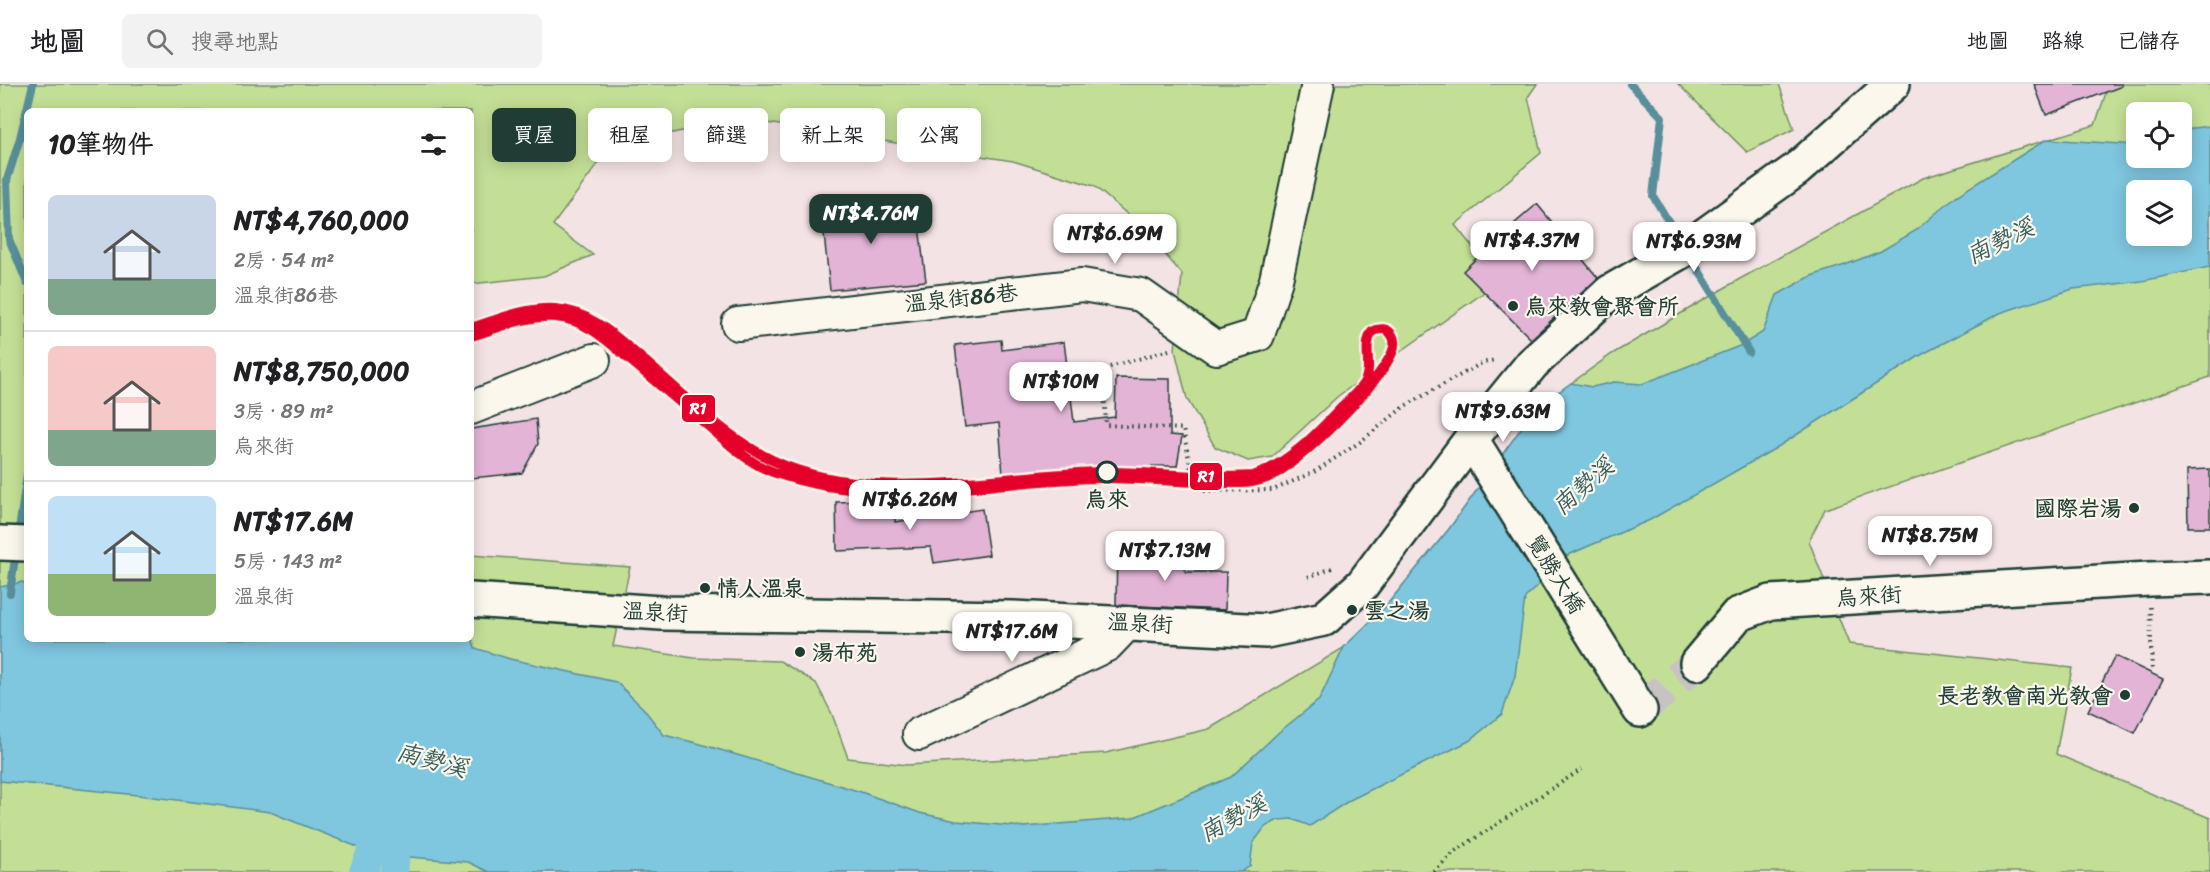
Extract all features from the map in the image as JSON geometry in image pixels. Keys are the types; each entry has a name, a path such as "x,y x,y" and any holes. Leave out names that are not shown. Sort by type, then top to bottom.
{"street":[{"name":"溫泉街86巷","path":"738,324 1082,285 1141,295 1216,348 1258,335 1276,280 1317,84"},
{"name":"溫泉街","path":"474,600 661,613 1013,618 1266,631 1324,619 1362,585 1471,439 1532,363 1610,292 1687,248 1797,169 1893,84"},
{"path":"474,407 594,360"},
{"name":"覽勝大橋","path":"1471,439 1640,710"},
{"path":"0,543 24,544"},
{"name":"烏來街","path":"1697,663 1737,615 1772,602 2210,577"},
{"path":"919,734 1107,645 1128,623"}],"path":[{"path":"1205,340 1103,369 1106,425 1183,429 1192,475 1201,491 1273,490 1314,472 1360,442 1405,406 1482,363 1500,359 1532,363"},
{"path":"2149,579 2152,673"},
{"path":"1434,872 1454,852 1582,769"}],"green space":[{"path":"0,84 1537,84 1528,97 1541,153 1455,225 1500,281 1338,396 1272,457 1248,461 1215,447 1187,399 1175,350 1182,274 1139,224 1094,186 1013,161 981,156 981,108 897,108 897,143 885,141 885,108 780,108 780,125 768,123 768,108 684,108 684,131 672,133 672,108 588,108 588,162 599,162 553,225 593,255 544,276 474,284 474,108 24,108 24,642 474,642 474,555 630,567 613,646 694,658 780,661 816,683 832,714 848,758 907,765 1106,753 1209,729 1345,647 1385,607 1449,529 1535,409 1612,354 1738,280 1923,178 2095,125 2109,84 2210,84 2210,377 1825,509 1809,541 1849,644 2072,668 2056,754 2210,818 2210,872 0,872"},
{"path":"1678,84 1779,84 1794,129 1747,152"}],"water":[{"name":"南勢溪","path":"2210,126 2210,267 2142,281 2073,289 2000,313 1921,355 1776,448 1650,520 1568,555 1525,598 1515,676 1502,714 1469,741 1350,800 1310,826 1292,819 1278,820 1265,827 1253,843 1250,866 1241,872 489,872 468,862 375,854 270,812 138,795 0,781 0,587 22,582 24,583 24,642 473,642 475,648 510,659 616,682 643,708 664,735 858,791 920,813 956,821 1023,827 1132,818 1231,777 1279,732 1319,700 1344,647 1385,607 1449,529 1535,409 1571,383 1592,387 1614,382 1642,384 1742,345 1763,332 1777,295 1811,276 1881,251 1915,231 1956,196 2047,139 2126,144 2126,168 2192,168 2192,128"}],"building":[{"path":"2034,84 2122,84 2122,86 2046,115"},
{"path":"859,201 893,205 894,215 917,211 926,281 830,290 823,225 820,225 818,202"},
{"path":"1537,204 1598,278 1531,339 1463,271"},
{"path":"1001,340 1002,350 1064,342 1074,422 1115,417 1116,378 1170,379 1170,435 1182,436 1177,466 1152,466 1149,470 1102,468 1003,475 999,423 965,427 955,345"},
{"path":"536,419 538,444 522,473 474,478 474,429"},
{"path":"2210,469 2210,527 2188,527 2187,470"},
{"path":"895,500 895,522 982,509 989,555 934,563 931,547 837,551 836,502"},
{"path":"1117,548 1166,548 1187,572 1226,572 1225,610 1116,605"},
{"name":"長老教會南光教會","path":"2115,656 2163,679 2135,733 2088,711"}],"waterway":[{"path":"27,108 33,84"},
{"path":"1630,84 1662,117 1653,196 1681,242"},
{"path":"24,121 7,180 9,239 24,276"},
{"path":"1688,253 1749,352"},
{"path":"19,530 24,495"},
{"path":"10,593 15,558"},
{"path":"363,872 385,815"},
{"path":"394,872 400,817"}],"tunnel":[{"path":"1640,710 1697,663"}],"transit line":[{"name":"R1","path":"474,327 533,310 555,309 581,315 605,328 706,416 755,451 809,474 849,482 891,485 1103,472 1216,477 1253,476 1280,463 1292,454 1359,390 1367,375 1368,344 1372,332 1387,330 1393,337 1394,347 1384,367 1355,403 1298,457 1264,479 1248,483 1122,478 1063,479 938,490 897,491 856,490 815,484 764,468 746,458 604,338 576,322 555,317 534,318 474,335"}],"place":[{"name":"烏來教會聚會所","path":"1513,306"},
{"name":"烏來","path":"1107,472"},
{"name":"國際岩湯","path":"2134,508"},
{"name":"情人溫泉","path":"705,588"},
{"name":"雲之湯","path":"1352,610"},
{"name":"湯布苑","path":"800,652"},
{"name":"長老教會南光教會","path":"2125,695"}]}
